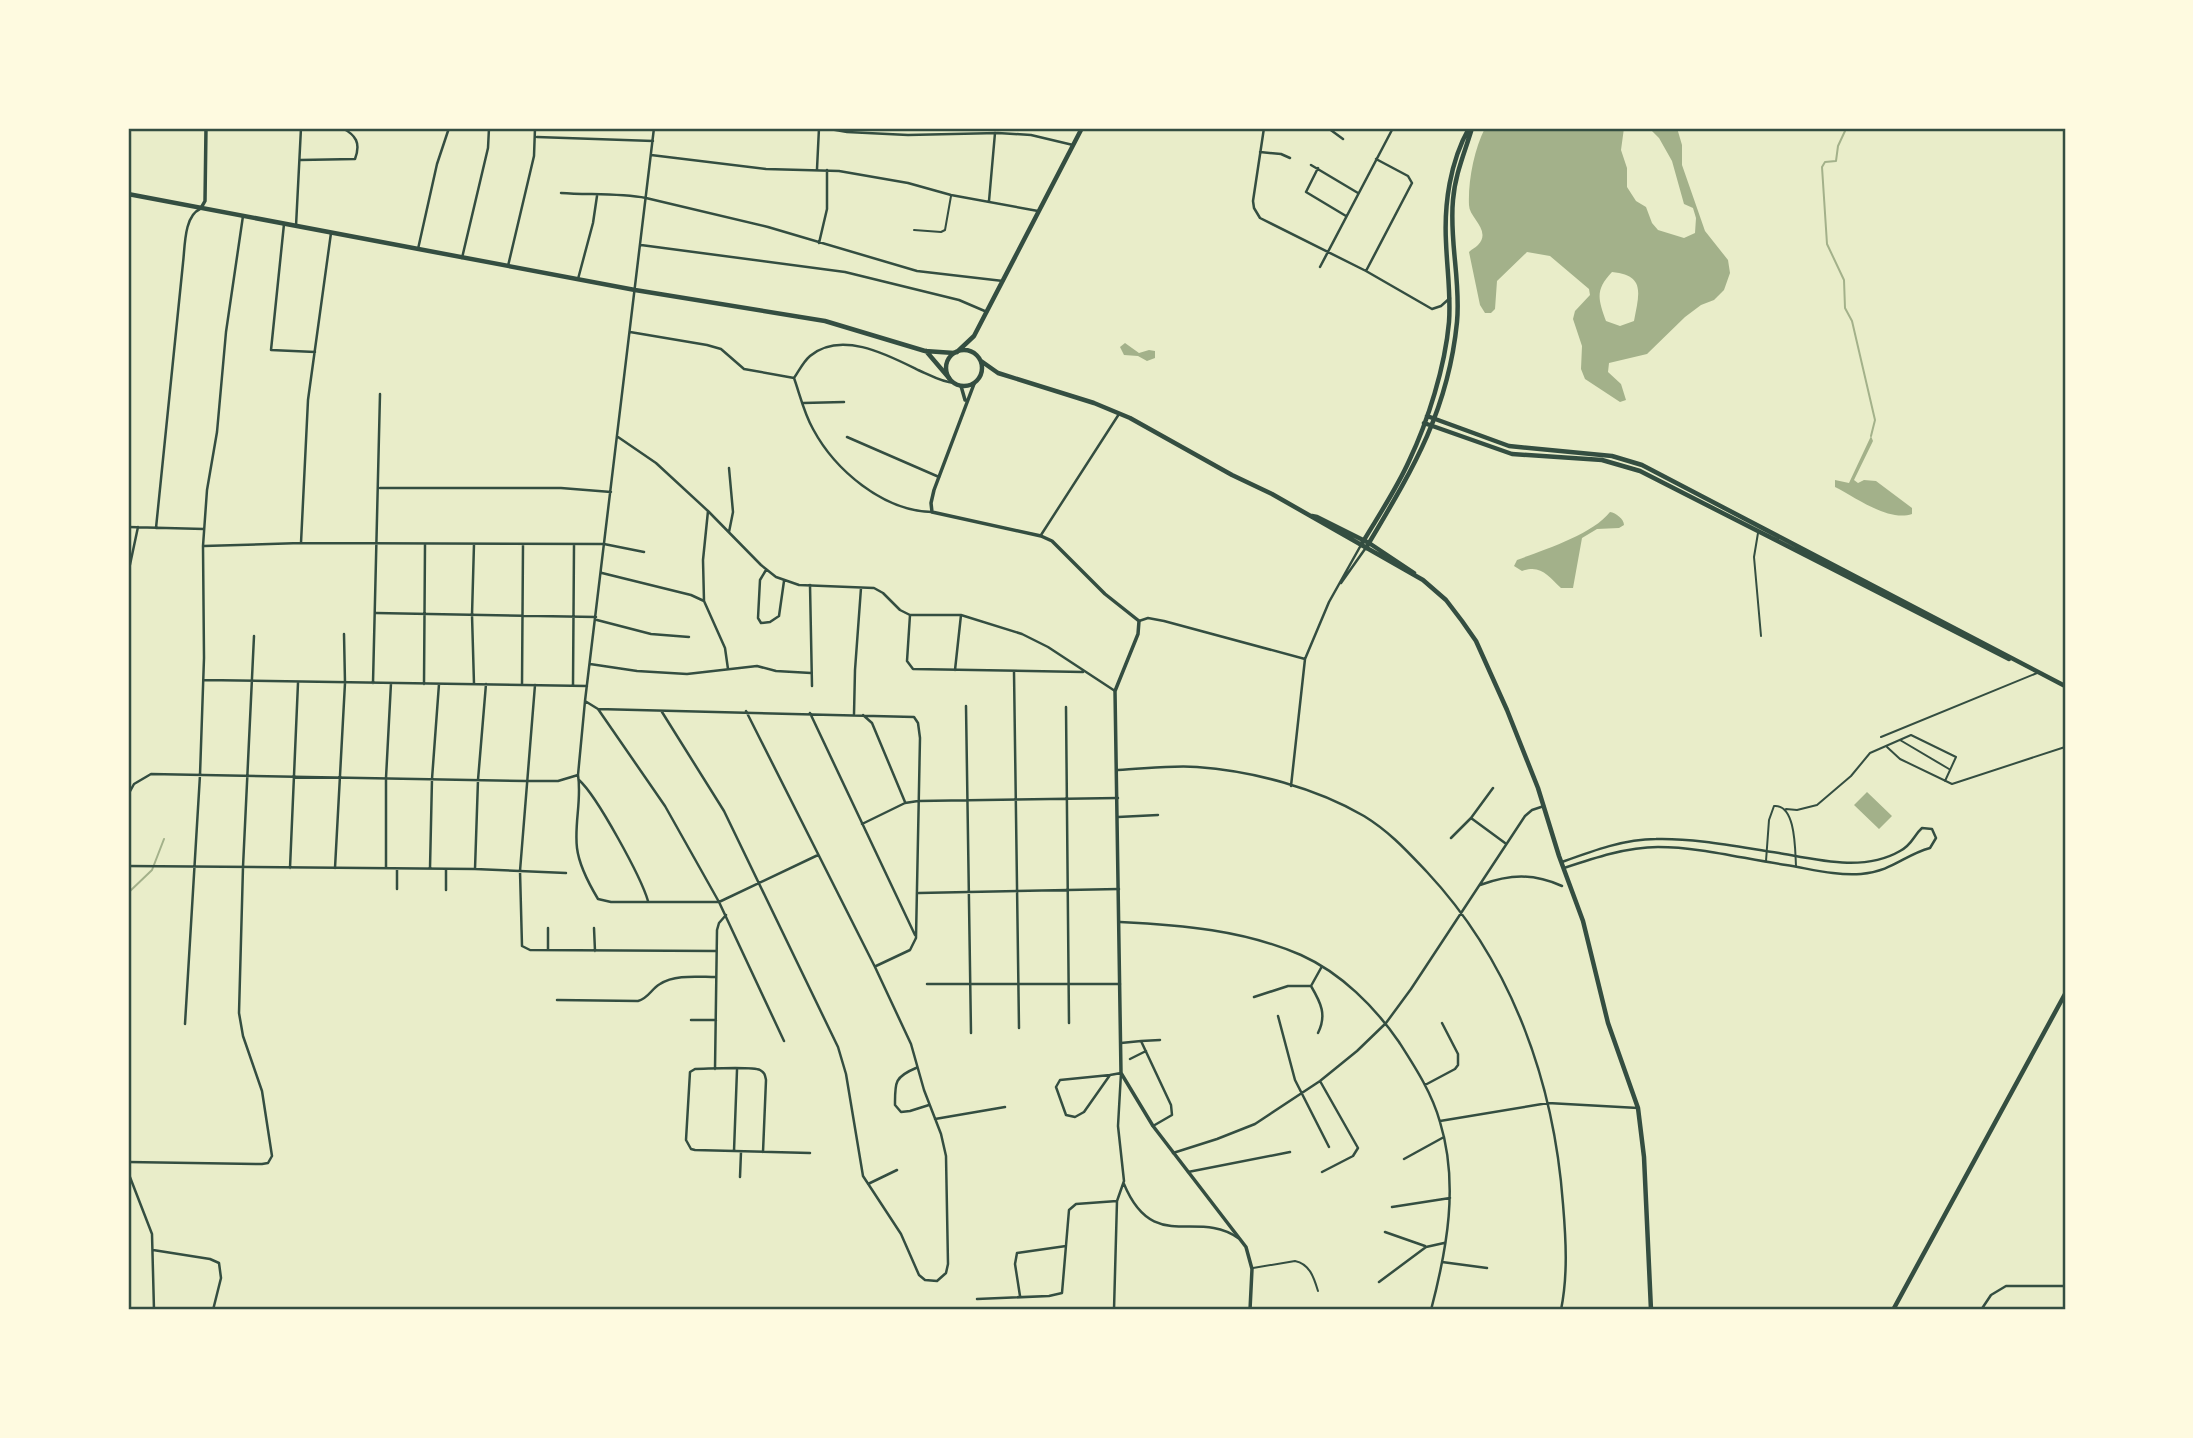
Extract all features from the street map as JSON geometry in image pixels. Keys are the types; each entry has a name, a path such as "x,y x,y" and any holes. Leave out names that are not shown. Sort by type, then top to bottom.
{"main road":[{"path":"949,378 946,366 974,336 1082,128"},
{"path":"1365,544 1409,462 1427,416 1445,347 1450,298 1445,233 1447,198 1454,167 1471,128"},
{"path":"1365,544 1415,465 1433,426 1450,361 1457,320 1458,285 1452,232 1453,198 1471,128"},
{"path":"128,194 635,290 825,321 925,351 956,353 965,350 974,353 998,373 1094,403 1119,414 1317,517 1409,569 1446,600 1476,641 1507,710 1544,806 1583,920 1611,1033 1638,1108 1644,1157 1651,1310"},
{"path":"974,336 974,353"},
{"path":"925,351 954,383 961,386 974,384 981,375 981,361"},
{"path":"981,375 998,373"},
{"path":"1427,416 1509,446 1612,456 1642,465 1987,643 2038,673"},
{"path":"1424,423 1500,450 1535,457 1588,458 1621,464 1664,482 2065,686"},
{"path":"1535,457 1536,450"},
{"path":"1893,1310 2065,994"}],"street":[{"path":"156,528 183,263 190,219 205,201 206,128"},
{"path":"296,226 301,128"},
{"path":"300,160 355,159 356,139 353,133 342,128"},
{"path":"418,249 426,224 437,164 449,128"},
{"path":"462,258 488,148 489,128"},
{"path":"508,266 534,156 535,128"},
{"path":"654,128 585,701 576,837 581,865 593,890 603,902 719,902 818,855"},
{"path":"817,169 821,128 908,135 997,131 1031,135 1073,145"},
{"path":"1264,128 1253,201 1258,215 1265,222 1366,271 1432,309 1441,306 1450,298"},
{"path":"1328,128 1343,139"},
{"path":"1320,267 1393,128"},
{"path":"989,201 997,131"},
{"path":"536,136 653,141"},
{"path":"1260,152 1281,154 1290,158"},
{"path":"651,155 771,169 827,170 908,183 951,195 1039,212"},
{"path":"1366,271 1412,183 1408,176 1376,159"},
{"path":"1311,165 1358,193"},
{"path":"1306,192 1318,168"},
{"path":"819,243 827,209 827,170"},
{"path":"1300,188 1346,216"},
{"path":"561,193 628,194 768,228 917,271 1003,281"},
{"path":"578,279 593,223 597,195"},
{"path":"914,230 945,230 951,195"},
{"path":"185,1024 204,680 204,529 207,490 217,432 226,332 243,216"},
{"path":"284,224 271,350 315,352"},
{"path":"301,543 306,429 331,233"},
{"path":"641,245 845,272 960,300 987,312"},
{"path":"630,332 707,345 721,349 744,369 794,378"},
{"path":"794,378 808,358 815,353 843,345 881,352 932,377 954,383"},
{"path":"794,378 812,427 821,443 845,471 876,495 912,511 932,512 948,518 1041,536 1060,547 1103,592 1139,621"},
{"path":"932,512 932,497 965,402 974,384"},
{"path":"961,386 965,402"},
{"path":"373,683 380,394"},
{"path":"803,403 844,402"},
{"path":"1041,536 1119,414"},
{"path":"618,437 656,463 766,570 784,581 879,590 900,610 910,615 961,615 1038,641 1115,691"},
{"path":"847,437 939,477"},
{"path":"729,468 733,512 729,532"},
{"path":"378,488 561,488 611,492"},
{"path":"708,511 704,601 724,648 727,669"},
{"path":"128,527 204,529"},
{"path":"128,574 138,527"},
{"path":"1758,531 1754,557 1761,636"},
{"path":"203,546 376,542 604,544 644,552"},
{"path":"424,684 425,543"},
{"path":"474,543 474,684"},
{"path":"522,685 523,543"},
{"path":"573,685 574,544"},
{"path":"1291,786 1305,659 1329,602 1365,544"},
{"path":"766,570 760,580 758,618 761,623 770,622 779,616 784,581"},
{"path":"601,573 691,595 704,601"},
{"path":"810,585 812,687"},
{"path":"854,714 861,587"},
{"path":"376,613 595,618 651,634 690,637"},
{"path":"910,615 907,661 910,668 1086,672"},
{"path":"955,670 961,615"},
{"path":"1139,621 1148,618 1164,621 1305,659"},
{"path":"1139,621 1138,634 1115,691 1120,922 1121,1073 1118,1126 1124,1184 1141,1210 1159,1224 1175,1228 1219,1228 1242,1241"},
{"path":"335,868 345,683 344,634"},
{"path":"128,1162 262,1164 268,1163 272,1156 267,1114 239,1013 254,636"},
{"path":"590,664 637,671 687,674 757,666 776,671 811,673"},
{"path":"1014,672 1019,1028"},
{"path":"1881,737 2038,673"},
{"path":"204,680 587,686"},
{"path":"290,869 298,683"},
{"path":"386,868 386,778 391,683"},
{"path":"430,869 432,779 439,684"},
{"path":"475,869 478,780 486,684"},
{"path":"535,685 520,871 520,941 525,949 716,951"},
{"path":"585,701 598,709 666,806 726,915 784,1041"},
{"path":"966,706 971,1033"},
{"path":"1066,707 1069,1023"},
{"path":"598,709 914,717 918,723 920,738 916,938 910,950 875,967"},
{"path":"662,712 710,787 760,883 840,1054 846,1074 863,1176 901,1234 919,1275 932,1283 942,1278 948,1264 946,1156 911,1044 746,711"},
{"path":"810,713 916,938"},
{"path":"863,715 869,719 905,803"},
{"path":"1766,862 1771,811 1775,806 1797,810 1817,805 1851,776 1867,755 1886,745 1913,735 1956,757 1945,781"},
{"path":"1900,740 1950,769"},
{"path":"1886,745 1900,759 1952,784 2065,747"},
{"path":"1117,770 1199,767 1291,786 1344,805 1394,837 1448,894 1499,972 1520,1014 1539,1065 1555,1138 1566,1240 1562,1310"},
{"path":"128,796 134,784 151,774 526,781 578,778"},
{"path":"578,778 586,786 613,830 648,901"},
{"path":"130,782 134,784"},
{"path":"1451,838 1471,818 1493,788"},
{"path":"862,824 905,803 918,801 1118,798"},
{"path":"1173,1153 1255,1124 1343,1064 1386,1023 1446,939 1525,816 1544,806"},
{"path":"1786,809 1789,814 1796,867"},
{"path":"1118,817 1158,815"},
{"path":"1471,818 1506,844"},
{"path":"1562,862 1620,844 1654,839 1685,840 1845,863 1867,862 1882,859 1904,849 1914,841 1922,828 1933,829 1936,838 1930,848 1920,850 1894,866 1869,873 1842,874 1655,846 1618,852 1564,869"},
{"path":"128,866 475,869 566,873"},
{"path":"397,869 397,889"},
{"path":"446,869 446,890"},
{"path":"1480,886 1501,878 1538,876 1562,886"},
{"path":"918,893 1119,890"},
{"path":"715,1069 716,951 719,923 726,915"},
{"path":"1120,922 1174,925 1240,934 1302,956 1355,992 1386,1023 1424,1085 1444,1137 1450,1198 1442,1262 1431,1310"},
{"path":"594,928 595,950"},
{"path":"548,929 548,950"},
{"path":"1311,986 1321,967"},
{"path":"557,1000 638,1001 647,997 664,981 686,977 716,977"},
{"path":"927,984 1120,984"},
{"path":"1254,997 1289,986 1311,986"},
{"path":"1311,986 1321,1004 1323,1014 1318,1034"},
{"path":"1278,1016 1295,1080 1329,1147"},
{"path":"691,1020 716,1020"},
{"path":"1424,1085 1458,1065 1458,1054 1442,1023"},
{"path":"1120,1043 1160,1040"},
{"path":"1141,1041 1173,1110 1172,1115 1153,1126"},
{"path":"1130,1059 1146,1051"},
{"path":"917,1068 901,1075 897,1080 895,1105 901,1112 929,1105"},
{"path":"764,1152 765,1076 758,1069 695,1069 689,1076 686,1140 689,1147 695,1150 741,1151 764,1152 810,1153"},
{"path":"734,1151 737,1069"},
{"path":"1110,1075 1084,1112 1075,1117 1066,1115 1056,1087 1060,1080 1121,1073"},
{"path":"1121,1073 1153,1126 1242,1241 1252,1269 1250,1310"},
{"path":"1320,1081 1358,1148 1353,1156 1322,1172"},
{"path":"128,1096 128,1111"},
{"path":"1440,1121 1548,1103 1638,1108"},
{"path":"935,1119 1005,1107"},
{"path":"1404,1159 1444,1137"},
{"path":"740,1177 741,1151"},
{"path":"1188,1172 1290,1152"},
{"path":"868,1184 897,1170"},
{"path":"128,1172 151,1230 154,1310"},
{"path":"1114,1310 1117,1202 1124,1184"},
{"path":"1392,1207 1450,1198"},
{"path":"977,1299 1062,1293 1068,1214 1072,1206 1117,1202"},
{"path":"1385,1233 1426,1247"},
{"path":"1379,1282 1426,1247 1445,1242"},
{"path":"1020,1296 1015,1264 1017,1253 1066,1246"},
{"path":"153,1250 210,1259 219,1264 221,1278 213,1310"},
{"path":"1252,1269 1301,1262 1307,1266 1318,1291"},
{"path":"1442,1262 1487,1268"},
{"path":"1981,1310 1991,1295 2000,1288 2065,1286"}],"shaded area":[{"path":"1485,128 1624,128 1621,150 1627,168 1627,187 1636,201 1646,207 1658,230 1684,238 1695,233 1696,218 1693,208 1684,204 1672,161 1659,138 1649,128 1677,128 1682,145 1682,165 1705,231 1728,260 1730,273 1724,290 1714,300 1701,305 1685,317 1647,354 1609,363 1608,372 1621,384 1626,400 1620,402 1585,379 1581,369 1582,346 1573,319 1575,311 1590,295 1589,289 1550,256 1527,252 1497,281 1495,309 1491,313 1485,313 1480,305 1469,252 1482,240 1483,234 1470,210 1469,196 1472,166","holes":["1612,272 1623,274 1635,282 1638,294 1634,321 1620,326 1606,321 1600,295 1603,284"]},
{"path":"1125,343 1139,353 1155,351 1155,358 1147,361 1138,356 1124,355 1120,347"},
{"path":"1871,436 1873,441 1854,480 1858,483 1864,480 1876,481 1912,508 1912,514 1903,516 1882,512 1835,487 1835,480 1849,483"},
{"path":"1610,512 1619,517 1624,525 1619,528 1597,529 1582,538 1573,588 1561,588 1539,570 1522,571 1514,566 1517,560 1580,535"},
{"path":"1867,792 1892,816 1879,829 1854,805"}],"waterway":[{"path":"1845,131 1838,146 1836,161 1825,162 1822,167 1827,244 1844,280 1845,308 1852,321 1875,420 1871,436"},
{"path":"128,893 152,870 164,839"}]}
